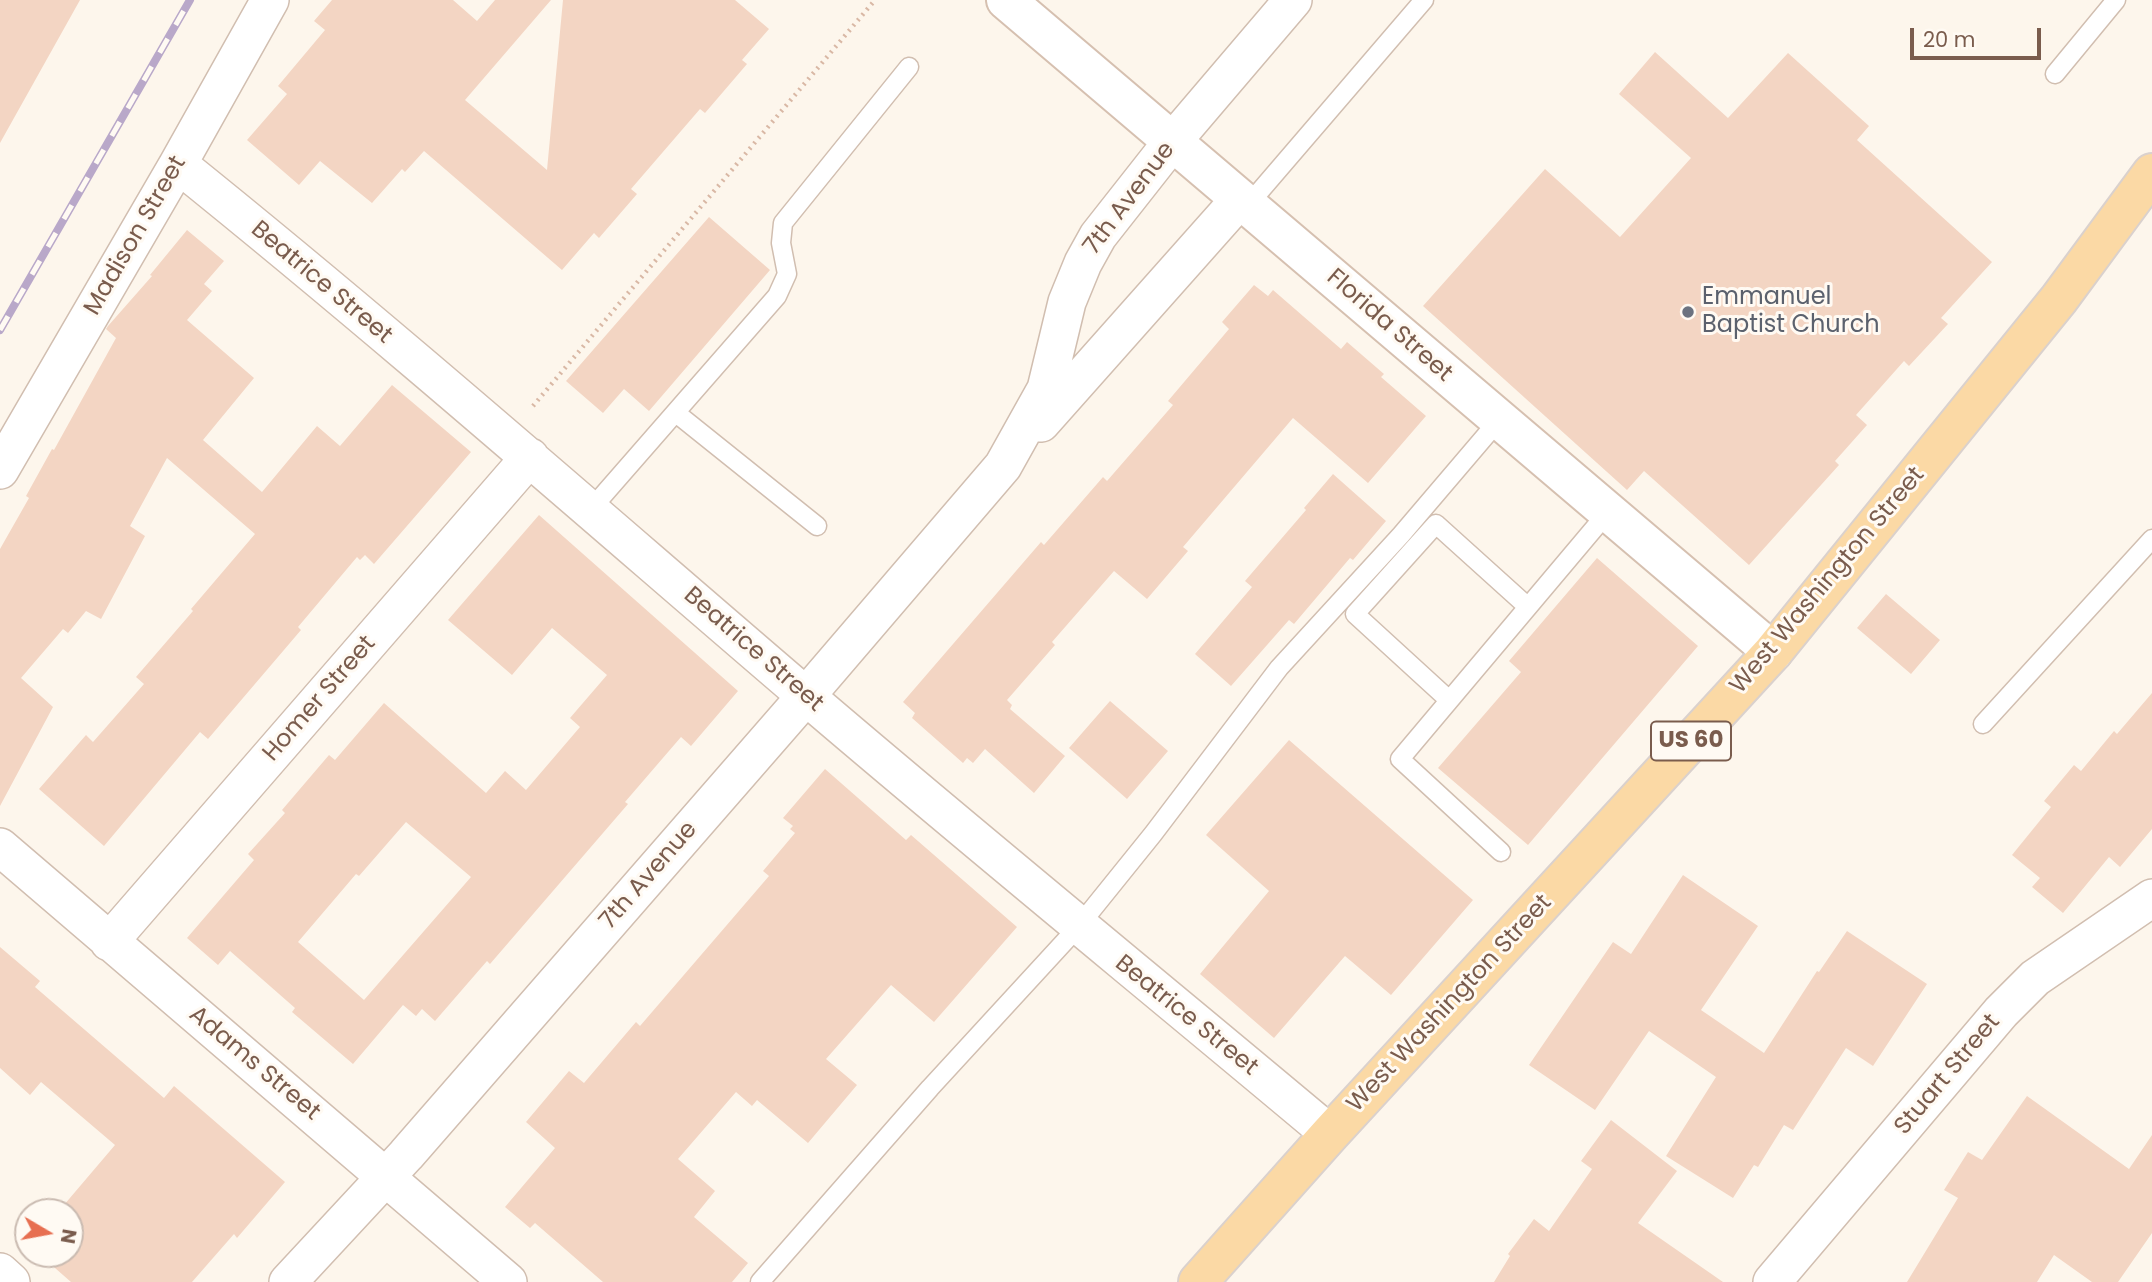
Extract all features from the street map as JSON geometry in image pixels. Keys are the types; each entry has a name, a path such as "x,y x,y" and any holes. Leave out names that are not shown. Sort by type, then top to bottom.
{"main road":[{"name":"West Washington Street","path":"1199,1282 1329,1134 1773,652 2146,191"}],"street":[{"name":"Madison Street","path":"0,470 270,0"},
{"name":"Florida Street","path":"1006,0 1773,652"},
{"name":"7th Avenue","path":"1003,466 1046,389 1067,302 1098,236 1172,142 1293,0"},
{"name":"Beatrice Street","path":"178,164 530,457 1078,927 1329,1134"},
{"name":"7th Avenue","path":"288,1282 386,1177 1003,466 1244,202"},
{"name":"Homer Street","path":"109,942 530,457"},
{"name":"Adams Street","path":"0,847 508,1282"},
{"name":"Stuart Street","path":"1772,1282 2001,1012 2035,978 2152,898"}],"lane":[{"path":"1244,202 1424,0"},
{"path":"2055,74 2116,0"},
{"path":"591,509 777,296 787,274 780,243 783,223 909,67"},
{"path":"676,413 817,526"},
{"path":"760,1282 930,1088 1078,927 1153,834 1279,668 1401,535 1499,420"},
{"path":"1501,852 1400,759 1608,512"},
{"path":"1450,700 1355,614 1436,524 1528,607"},
{"path":"1983,724 2152,539"}],"path":[{"path":"533,405 875,0"}],"building":[{"path":"0,0 80,0 0,143"},
{"path":"332,0 453,0 477,21 495,0 551,0 465,100 547,170 563,0 735,0 769,29 742,60 747,64 705,113 700,109 631,189 637,194 599,238 594,233 562,270 424,151 405,172 402,169 372,203 320,161 299,185 247,140 287,94 278,86 325,30 314,21"},
{"name":"Emmanuel Baptist Church","path":"1655,52 1728,118 1788,53 1869,126 1857,140 1992,262 1941,318 1948,324 1909,366 1904,361 1856,415 1867,425 1835,461 1839,465 1749,565 1644,471 1627,490 1423,306 1545,169 1620,237 1691,158 1619,94"},
{"path":"709,217 770,270 649,411 624,389 603,413 566,381"},
{"path":"187,230 224,261 204,284 212,291 187,320 254,378 203,440 262,492 317,426 340,446 392,385 471,452 374,564 365,555 360,560 357,557 298,627 301,630 208,739 200,732 104,846 39,789 86,735 93,742 144,684 136,677 255,534 167,458 130,526 145,536 101,619 86,611 68,633 63,629 21,678 53,707 0,806 0,549 29,498 26,496 116,338 106,329"},
{"path":"1254,285 1268,296 1273,290 1341,349 1347,342 1384,374 1381,377 1426,416 1368,483 1293,418 1183,547 1188,551 1147,599 1114,571 1052,642 1055,645 1007,700 1012,705 1010,709 1065,756 1034,793 985,749 973,763 967,758 963,763 912,718 915,713 903,702 1041,542 1044,545 1103,477 1107,481 1173,405 1168,401 1229,329 1222,322"},
{"path":"1333,474 1386,521 1353,560 1350,558 1294,624 1289,620 1231,686 1195,654 1252,587 1245,581"},
{"path":"539,515 738,691 691,746 681,737 625,802 628,804 490,964 487,961 435,1021 422,1009 416,1016 403,1005 353,1064 292,1012 295,1008 230,951 218,965 187,938 254,860 248,854 285,813 282,810 329,755 335,760 384,703 486,793 505,771 526,790 580,727 570,718 607,675 552,628 512,675 448,620","holes":["406,822 471,877 364,1000 298,942 356,874 359,876"]},
{"path":"1597,558 1698,646 1528,845 1438,768 1521,672 1509,661"},
{"path":"1886,594 1940,640 1911,674 1857,628"},
{"path":"2152,693 2152,829 2120,867 2109,857 2063,913 2032,887 2040,878 2012,855 2051,807 2044,801 2074,765 2081,771 2114,731 2117,734"},
{"path":"1110,701 1168,751 1127,799 1069,748"},
{"path":"1289,740 1473,900 1391,995 1345,956 1274,1038 1200,974 1269,891 1206,835"},
{"path":"825,769 906,840 911,835 1017,927 934,1022 891,985 826,1059 857,1085 808,1143 757,1100 752,1106 736,1092 678,1159 715,1191 694,1217 748,1263 732,1282 603,1282 535,1223 530,1228 505,1207 555,1148 526,1122 569,1071 584,1083 636,1022 640,1026 769,876 763,871 795,833 790,829 793,826 783,818"},
{"path":"1683,875 1758,926 1701,1010 1764,1053 1817,971 1819,972 1847,931 1927,984 1873,1066 1846,1048 1793,1130 1784,1125 1758,1167 1754,1165 1733,1198 1666,1156 1716,1077 1649,1031 1595,1110 1529,1065 1613,942 1631,954"},
{"path":"0,947 40,981 35,987 164,1098 174,1086 285,1182 237,1238 234,1234 192,1282 71,1282 55,1268 84,1268 84,1198 70,1198 115,1145 41,1082 30,1095 0,1068"},
{"path":"2027,1096 2129,1169 2152,1135 2152,1233 2118,1282 2092,1282 2054,1255 2037,1282 1907,1282 1958,1198 1944,1190 1968,1152 1982,1160"},
{"path":"1611,1120 1677,1171 1638,1223 1723,1282 1494,1282 1510,1256 1508,1254 1534,1219 1549,1231 1592,1169 1581,1161"}],"railway":[{"path":"0,330 190,0"}],"place":[{"name":"Emmanuel Baptist Church","path":"1688,312"}]}
